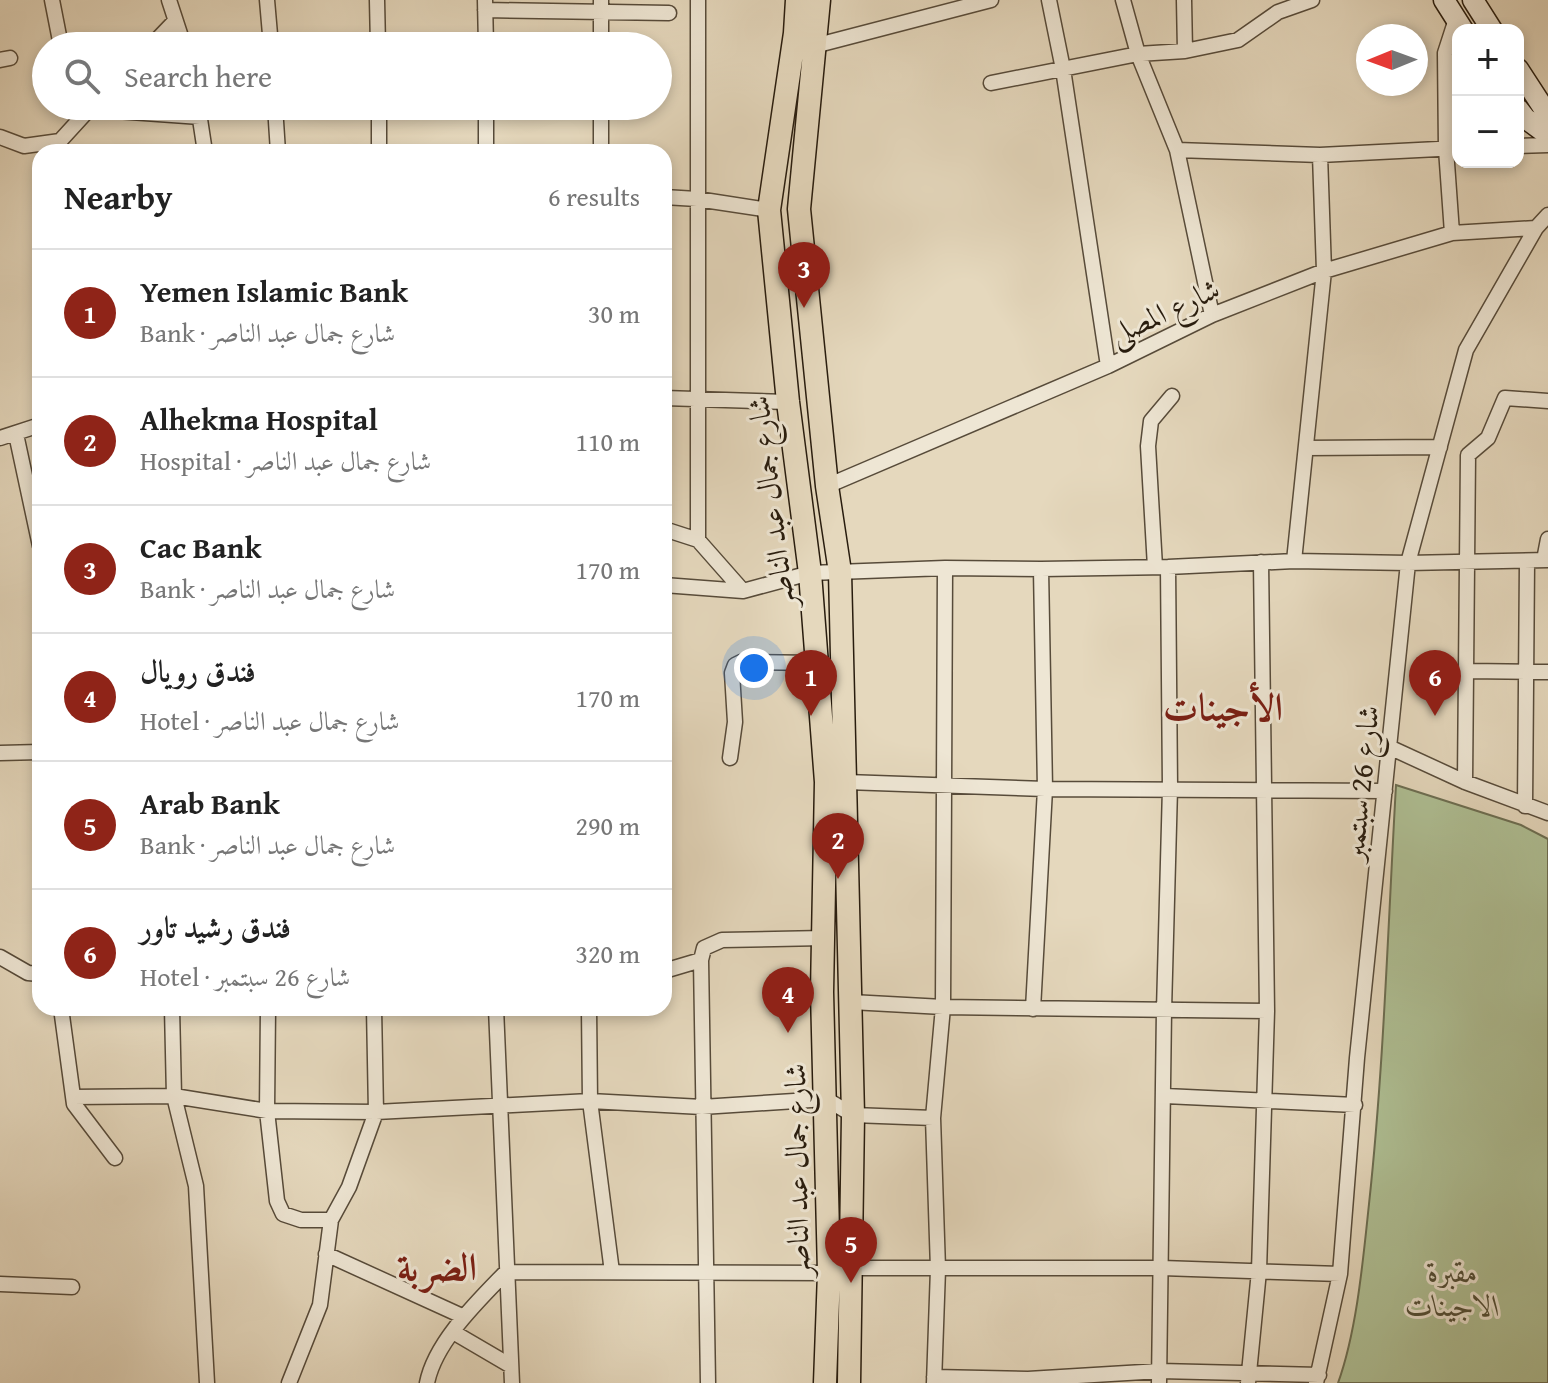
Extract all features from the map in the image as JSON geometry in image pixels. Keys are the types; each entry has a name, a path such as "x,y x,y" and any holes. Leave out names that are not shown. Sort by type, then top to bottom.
{"main road":[{"name":"شارع جمال عبد الناصر","path":"797,0 769,210 788,402 810,573 826,782 822,992 829,1273 825,1383"},
{"name":"شارع جمال عبد الناصر","path":"819,0 799,209 827,486 840,572 853,1115 849,1383"},
{"path":"1444,0 1460,24"},
{"path":"1473,0 1488,24"},
{"path":"1524,78 1548,115"},
{"path":"1524,117 1548,135"}],"street":[{"path":"52,0 58,32"},
{"path":"169,0 178,32"},
{"path":"267,0 270,32"},
{"path":"377,0 378,32"},
{"path":"698,0 698,540"},
{"path":"814,46 991,0"},
{"path":"1049,0 1063,69 1108,366"},
{"path":"1123,0 1138,54 1177,150 1212,315"},
{"path":"1184,0 1185,51"},
{"path":"991,83 1138,54 1185,51 1238,40 1278,6 1312,0"},
{"path":"486,32 485,5 601,7 669,13"},
{"path":"601,7 601,32"},
{"path":"164,32 174,22"},
{"path":"1177,150 1320,155 1452,148 1445,53 1452,39"},
{"path":"200,120 204,144"},
{"path":"276,120 277,144"},
{"path":"379,120 379,144"},
{"path":"486,120 486,144"},
{"path":"601,120 601,144"},
{"path":"38,144 60,141 75,122"},
{"path":"0,137 24,146 32,145"},
{"path":"1524,146 1548,145"},
{"path":"1294,561 1324,271 1320,155"},
{"path":"1452,168 1452,233"},
{"path":"672,197 769,210"},
{"name":"شارع 26 سبتمبر","path":"1318,1379 1340,1274 1357,1058 1408,563 1466,350 1536,228 1548,215"},
{"name":"شارع المصلى","path":"827,486 1108,366 1212,315 1324,271 1452,233 1536,228"},
{"path":"1160,1377 1170,788 1162,567 1148,446 1151,421 1172,396"},
{"path":"672,398 788,402"},
{"path":"1465,782 1468,455 1488,438 1505,398 1548,401"},
{"path":"0,438 32,428"},
{"path":"16,434 32,486"},
{"path":"1306,448 1440,447"},
{"path":"672,532 698,540 743,591"},
{"path":"672,586 743,591 810,573 945,568 1162,567 1294,561 1527,562 1546,560 1548,539"},
{"path":"1248,1378 1259,1271 1267,1011 1261,562"},
{"path":"1525,806 1527,562"},
{"path":"945,568 943,1007 933,1118 938,1269 934,1380 1160,1377 1318,1379"},
{"path":"1033,1009 1045,789 1041,569"},
{"path":"730,758 735,722 732,673 735,665 741,662 818,663"},
{"path":"1468,671 1548,672"},
{"path":"1389,747 1465,782 1548,813"},
{"path":"0,753 32,752"},
{"path":"846,782 1045,789 1385,791"},
{"path":"708,1383 702,1107 701,960 704,948 722,940 824,938"},
{"path":"0,957 32,973"},
{"path":"672,969 701,960"},
{"path":"851,1002 1033,1009 1267,1011"},
{"path":"62,1016 74,1104 115,1158"},
{"path":"172,1016 174,1096 196,1186 207,1383"},
{"path":"268,1016 267,1111 277,1201 283,1214 301,1220 331,1220"},
{"path":"289,1383 320,1305 331,1220 349,1187 376,1112 374,1016"},
{"path":"496,1016 512,1383"},
{"path":"589,1016 590,1101 612,1272"},
{"path":"73,1097 174,1096 267,1111 376,1112 590,1101 702,1107 826,1099 853,1115 933,1118"},
{"path":"1165,1096 1355,1105"},
{"path":"326,1254 462,1316"},
{"path":"853,1268 1162,1268 1340,1274"},
{"path":"427,1383 430,1371 462,1316 506,1272 829,1273"},
{"path":"0,1284 72,1287"},
{"path":"453,1332 511,1366"}],"green space":[{"name":"مقبرة الاجينات","path":"1396,785 1521,825 1548,839 1548,1383 1338,1383 1358,1295 1374,1152"}],"place":[{"name":"Cac Bank","path":"804,308"},
{"name":"Yemen Islamic Bank","path":"811,716"},
{"name":"فندق رشيد تاور","path":"1435,716"},
{"name":"Alhekma Hospital","path":"838,879"},
{"name":"فندق رويال","path":"788,1033"},
{"name":"Arab Bank","path":"851,1283"}],"district":[{"name":"الأجينات","path":"1223,706"},
{"name":"الضربة","path":"437,1266"}]}
